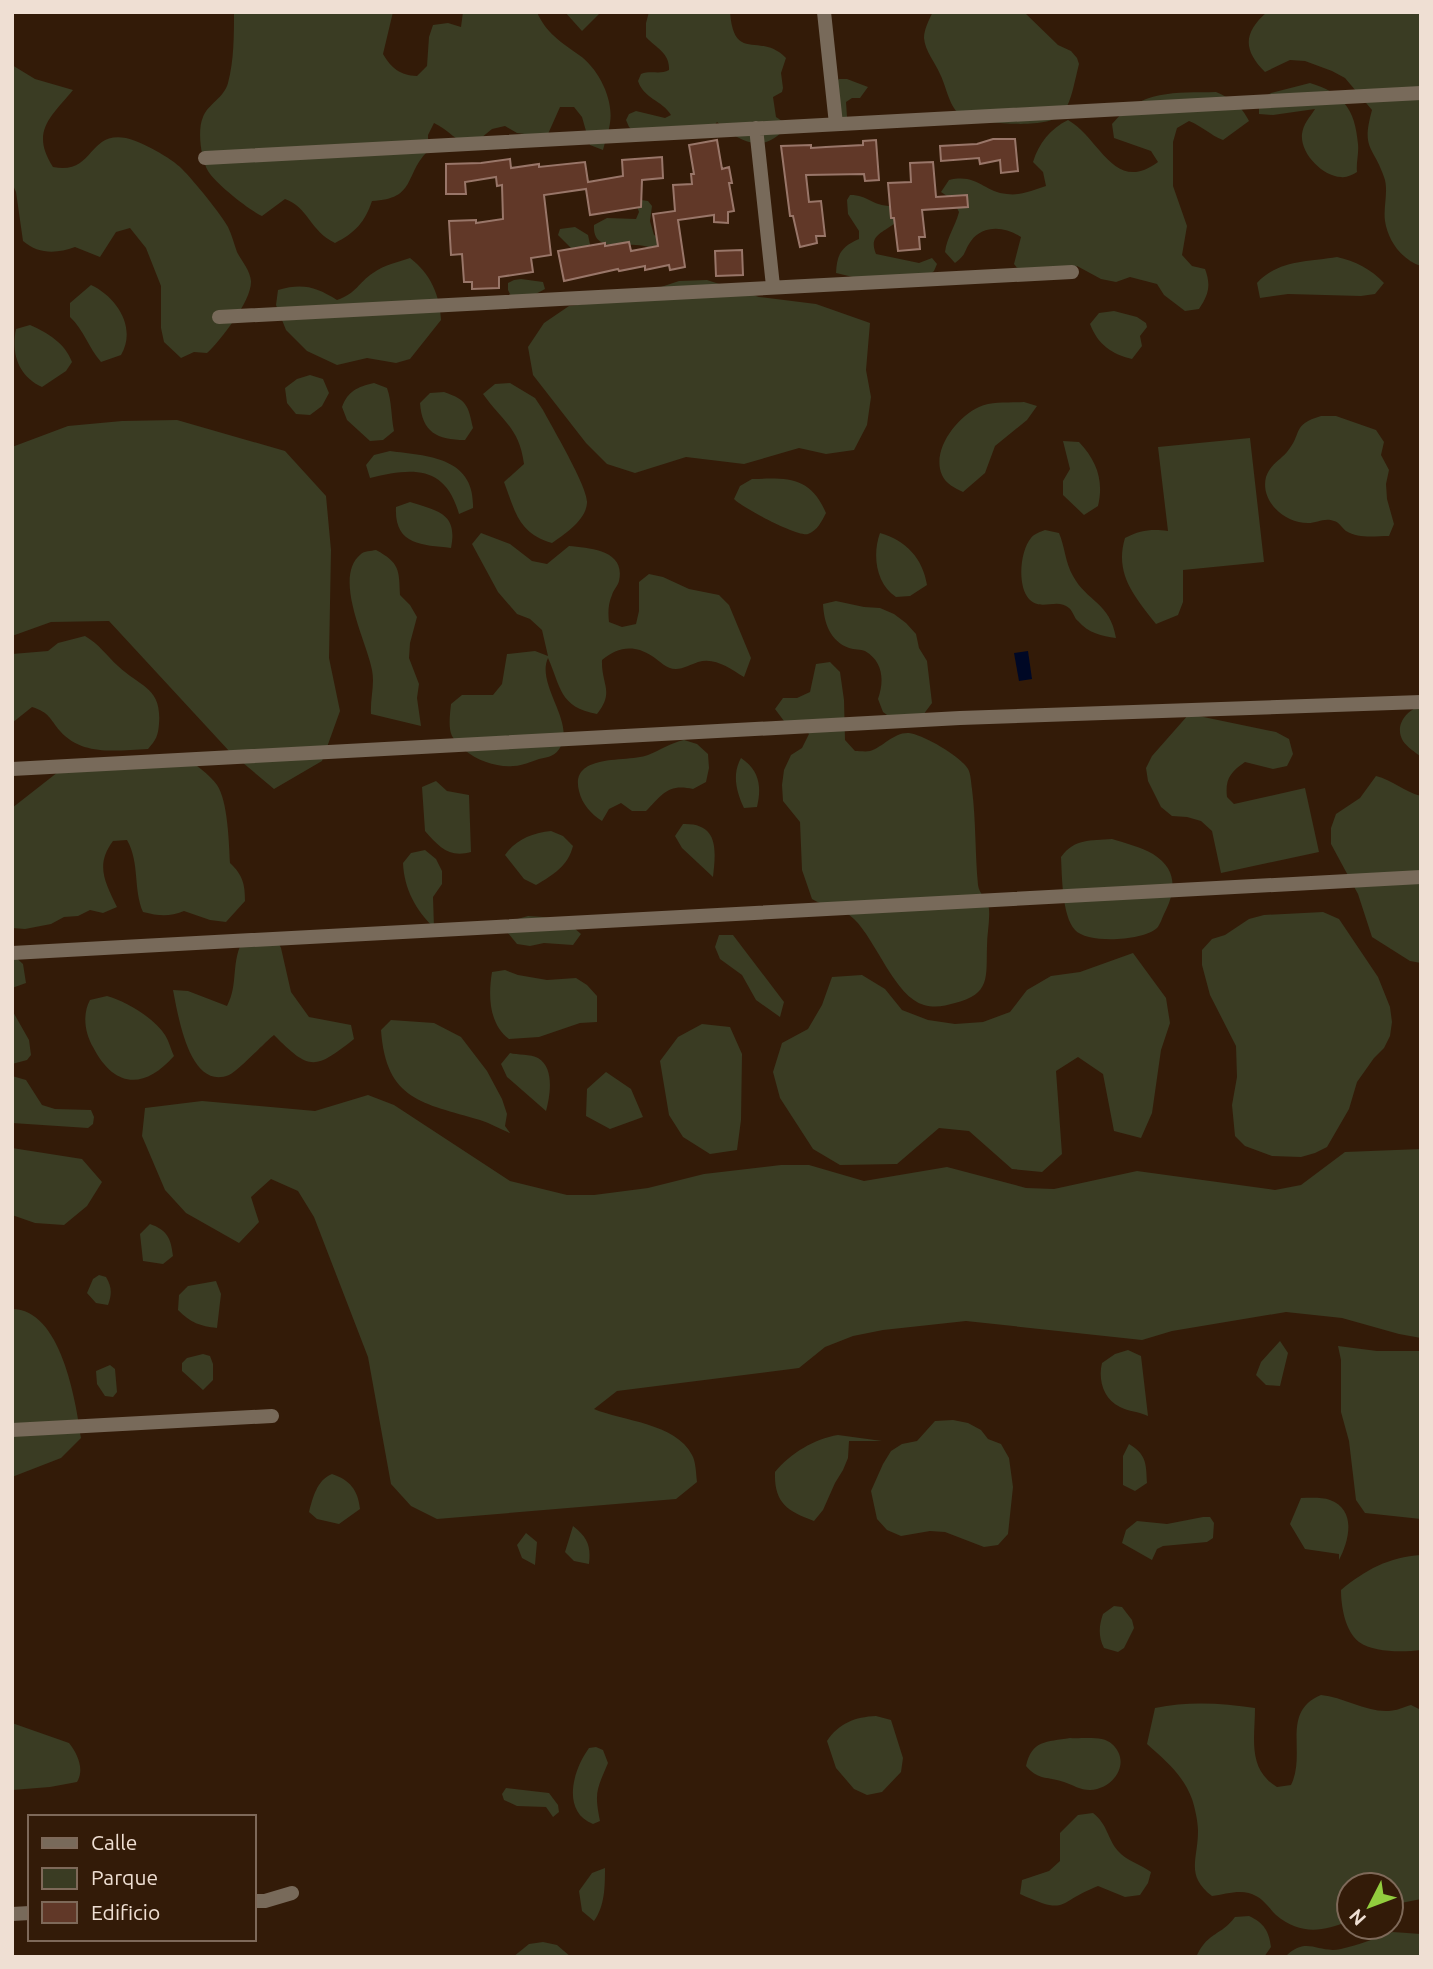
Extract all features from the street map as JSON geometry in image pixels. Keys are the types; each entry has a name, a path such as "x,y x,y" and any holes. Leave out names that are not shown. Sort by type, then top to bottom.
{"street":[{"path":"824,12 836,124"},
{"path":"205,158 1421,93"},
{"path":"756,128 773,286"},
{"path":"219,317 1072,272"},
{"path":"12,769 960,718 1421,702"},
{"path":"12,953 1421,877"},
{"path":"12,1430 272,1416"},
{"path":"256,1902 292,1893"}],"green space":[{"path":"234,12 393,12 383,54 397,70 417,76 427,66 429,37 433,25 448,23 461,27 463,12 537,12 549,31 586,61 603,85 611,114 603,150 590,145 582,117 574,107 560,107 548,134 517,133 505,126 492,129 470,147 434,123 428,135 428,151 415,168 408,184 396,196 372,201 358,226 335,243 320,232 299,208 285,199 262,216 218,183 208,171 203,159 201,123 208,108 223,93 228,83 233,57"},
{"path":"565,12 601,12 582,31"},
{"path":"649,12 730,12 732,28 743,42 776,50 786,58 781,73 782,92 773,97 776,117 782,121 782,132 773,139 757,143 741,139 717,122 705,136 634,131 629,127 626,120 629,114 636,111 665,118 671,115 644,92 638,81 641,74 669,70 665,55 646,37"},
{"path":"933,12 1024,12 1058,45 1071,51 1077,58 1079,64 1075,83 1064,112 1046,122 1019,124 968,120 962,116 953,106 925,43 925,32"},
{"path":"1267,12 1421,12 1421,266 1402,254 1387,228 1385,182 1368,140 1372,110 1345,78 1305,61 1290,60 1265,72 1253,56 1249,42 1253,27"},
{"path":"12,65 35,79 73,90 51,117 43,134 46,154 53,167 67,168 77,165 104,141 126,138 156,150 177,165 200,189 224,221 249,273 250,289 235,319 207,353 194,352 181,358 164,342 161,328 161,286 146,248 130,228 116,232 100,257 75,247 54,252 41,250 23,241 16,192 12,183"},
{"path":"839,79 847,79 868,87 860,98 852,98 846,102 847,117 840,119 834,84"},
{"path":"1310,83 1339,97 1350,112 1358,148 1357,172 1351,175 1341,177 1327,173 1308,156 1302,134 1315,109 1273,115 1259,114 1259,100 1271,93"},
{"path":"1216,92 1236,103 1249,121 1223,140 1189,121 1177,128 1173,142 1173,186 1187,226 1182,255 1192,266 1205,269 1208,280 1207,294 1199,309 1185,311 1164,295 1157,284 1130,277 1116,282 1101,279 1077,266 1051,278 1023,275 1014,264 1021,237 1002,229 989,230 976,236 955,263 945,252 959,212 953,200 941,192 949,180 967,179 999,193 1012,194 1046,186 1043,172 1033,162 1046,137 1068,120 1119,168 1130,172 1143,170 1158,162 1151,151 1114,138 1112,124 1135,104 1160,95"},
{"path":"850,195 892,206 895,223 875,238 876,254 919,263 932,258 937,264 934,271 923,280 857,278 836,273 841,252 859,239 859,231 848,214 847,200"},
{"path":"641,200 648,201 652,206 650,221 654,235 667,240 656,251 637,245 607,244 600,241 595,235 594,225 607,218 636,219 639,212 637,206"},
{"path":"575,227 588,235 591,249 572,249 558,235 560,229"},
{"path":"1337,257 1362,266 1384,283 1375,294 1361,296 1288,294 1260,298 1257,283 1274,270 1294,263"},
{"path":"410,258 423,270 433,285 441,320 410,359 396,363 367,358 337,365 307,351 286,330 276,305 278,290 309,288 337,300 349,294 377,270"},
{"path":"521,279 543,282 545,289 530,297 511,296 508,283"},
{"path":"707,280 759,297 816,304 870,323 866,370 871,397 867,425 854,450 826,454 799,448 744,464 686,457 635,473 607,464 586,443 533,375 528,347 544,323 569,306 625,299 679,281"},
{"path":"91,285 116,305 122,314 127,334 121,355 101,362 70,317 70,303"},
{"path":"1114,311 1137,317 1146,323 1147,327 1140,336 1142,346 1132,359 1106,348 1090,324 1099,313"},
{"path":"30,325 55,339 72,362 66,371 42,387 27,377 16,355 16,329"},
{"path":"310,375 323,379 329,393 322,406 310,415 296,414 287,403 285,388 297,379"},
{"path":"374,383 387,388 394,431 383,440 370,441 347,420 342,407 354,390"},
{"path":"510,383 535,398 569,458 586,496 586,509 579,521 552,543 532,533 519,520 504,482 524,464 522,451 509,425 483,394 495,384"},
{"path":"444,392 458,398 468,409 473,428 465,440 439,436 424,421 420,403 430,393"},
{"path":"1024,402 1037,406 1027,420 995,446 985,473 963,492 948,483 942,475 940,455 948,435 962,418 984,405"},
{"path":"1321,416 1336,416 1376,430 1384,442 1381,455 1389,470 1387,499 1394,524 1389,536 1356,535 1331,520 1299,522 1283,515 1270,502 1265,486 1272,466 1287,452 1301,426"},
{"path":"177,420 285,451 326,496 331,550 329,658 340,711 322,761 274,789 230,752 109,621 51,622 12,636 12,447 68,426"},
{"path":"1250,438 1264,562 1183,570 1183,602 1178,615 1156,624 1128,584 1122,563 1122,551 1125,538 1131,535 1146,531 1168,531 1158,447"},
{"path":"1063,441 1079,442 1098,472 1098,506 1084,515 1063,495 1063,481 1070,469"},
{"path":"390,451 433,458 458,469 472,491 473,508 459,514 445,486 425,474 399,472 370,478 366,465 374,455"},
{"path":"752,479 787,480 805,486 820,501 826,513 817,528 808,534 782,527 734,499 740,486"},
{"path":"410,502 444,515 451,527 451,548 420,544 405,536 397,520 396,507"},
{"path":"1045,530 1059,533 1073,576 1109,617 1116,638 1100,635 1086,628 1064,605 1034,603 1025,593 1021,577 1024,551 1035,534"},
{"path":"481,533 510,544 532,561 547,564 569,546 596,550 612,557 620,571 610,602 609,622 622,627 636,624 639,582 649,574 663,577 689,589 719,595 729,605 751,658 744,677 716,662 704,661 672,669 645,652 620,650 602,660 606,693 597,714 585,711 568,701 559,687 548,658 547,679 563,725 564,736 559,749 549,757 516,766 496,765 478,759 463,749 452,736 451,704 462,695 493,695 502,684 507,654 535,651 548,656 542,630 530,619 517,614 498,592 472,544"},
{"path":"880,533 898,540 912,552 922,567 927,585 910,596 896,597 889,591 877,568 876,550"},
{"path":"376,550 394,563 400,595 417,617 409,658 419,684 417,698 421,726 371,714 372,670 354,610 350,578 353,564 361,554"},
{"path":"836,601 880,608 894,614 916,634 919,648 927,661 932,703 923,715 895,721 883,712 878,699 881,673 876,661 865,651 842,645 827,624 823,604"},
{"path":"85,636 148,689 157,702 158,732 148,749 113,751 79,745 60,731 46,714 32,707 12,723 12,654 48,651 58,643"},
{"path":"830,662 840,672 845,740 855,751 870,751 898,735 909,733 941,747 958,758 969,771 978,885 989,914 984,983 975,995 967,999 936,1006 924,1005 914,1000 895,980 854,919 845,912 812,899 802,870 800,822 783,801 782,785 784,770 791,755 802,748 809,734 799,723 784,721 775,709 783,698 797,698 810,692 816,664"},
{"path":"1421,706 1421,757 1405,743 1400,730 1406,715"},
{"path":"1189,714 1276,732 1289,739 1293,754 1287,766 1273,769 1245,762 1230,777 1227,797 1234,804 1305,788 1319,852 1221,873 1212,831 1201,821 1172,816 1161,807 1148,781 1146,768 1152,756"},
{"path":"684,740 697,744 708,754 706,782 693,789 671,789 661,795 646,811 632,811 621,803 609,809 602,821 591,812 580,796 578,779 583,770 591,765 648,755"},
{"path":"741,758 752,768 758,779 757,807 744,808 739,795 736,776"},
{"path":"188,759 211,778 221,792 230,863 244,885 245,901 226,922 210,920 184,911 164,915 143,912 134,858 127,840 113,841 104,858 104,874 117,907 103,913 90,910 78,916 64,917 51,924 25,929 12,928 12,808 58,772"},
{"path":"1376,776 1421,796 1421,963 1410,961 1372,937 1358,894 1331,844 1331,828 1336,814 1360,798"},
{"path":"436,781 447,791 469,795 471,852 456,854 445,850 425,831 422,787"},
{"path":"683,824 703,828 713,840 713,877 682,848 675,836"},
{"path":"551,831 563,836 573,846 564,864 536,885 524,879 505,855 525,838"},
{"path":"1112,839 1153,854 1171,874 1171,897 1158,927 1140,936 1115,939 1091,937 1075,930 1067,915 1061,857 1077,843"},
{"path":"425,850 436,859 442,871 442,884 433,897 434,928 412,898 404,873 403,863 411,853"},
{"path":"1323,912 1339,919 1378,977 1390,1007 1390,1036 1384,1048 1357,1082 1349,1109 1327,1147 1301,1157 1272,1156 1245,1146 1235,1136 1232,1105 1237,1077 1236,1046 1210,995 1202,965 1202,950 1212,939 1225,935 1249,919 1264,915"},
{"path":"528,916 556,919 581,934 573,945 517,944 508,933 514,920"},
{"path":"274,934 281,948 291,992 309,1017 351,1025 354,1039 330,1057 312,1062 296,1055 274,1035 229,1075 215,1077 204,1072 188,1048 173,990 188,991 227,1006 233,989 237,956 244,938"},
{"path":"719,935 733,935 784,1002 780,1017 756,1000 742,975 720,959 715,947"},
{"path":"1133,953 1166,998 1170,1023 1161,1050 1152,1113 1141,1138 1114,1131 1103,1074 1078,1057 1056,1071 1062,1154 1042,1172 1012,1169 969,1131 939,1128 897,1164 840,1165 813,1149 780,1098 773,1072 782,1043 808,1029 822,1005 832,977 862,975 885,989 902,1010 928,1020 955,1024 983,1022 1010,1012 1027,990 1051,976 1080,972"},
{"path":"12,954 23,964 26,983 12,988"},
{"path":"505,970 547,980 576,978 597,996 597,1022 580,1023 539,1037 509,1039 497,1026 490,1000 492,972"},
{"path":"107,996 139,1011 154,1022 166,1037 174,1056 152,1075 130,1080 120,1077 101,1061 93,1047 88,1036 86,1012 90,1000"},
{"path":"12,1010 29,1040 31,1055 27,1060 12,1064"},
{"path":"391,1020 434,1023 461,1037 487,1071 502,1099 507,1114 505,1126 510,1133 484,1121 425,1103 399,1085 384,1054 381,1030"},
{"path":"702,1024 730,1027 742,1054 741,1120 737,1150 710,1154 683,1137 669,1115 660,1061 678,1037"},
{"path":"510,1053 538,1058 547,1068 550,1083 546,1111 507,1077 501,1064"},
{"path":"606,1072 631,1089 643,1117 610,1129 586,1116 587,1089"},
{"path":"12,1076 26,1080 42,1105 55,1109 91,1110 93,1124 88,1128 12,1123"},
{"path":"368,1095 394,1105 510,1181 567,1195 594,1195 648,1188 704,1174 781,1165 809,1165 864,1181 947,1167 1026,1188 1054,1189 1137,1171 1275,1190 1301,1185 1345,1152 1421,1149 1421,1338 1342,1318 1286,1312 1172,1331 1142,1340 966,1321 883,1330 853,1336 825,1347 799,1368 617,1391 594,1409 648,1424 674,1436 684,1444 693,1458 697,1482 676,1499 437,1519 411,1506 391,1484 368,1357 314,1217 298,1191 271,1179 251,1197 259,1222 239,1243 186,1213 165,1190 142,1136 145,1108 202,1101 315,1111"},
{"path":"12,1148 82,1159 102,1182 87,1206 64,1225 35,1223 12,1215"},
{"path":"150,1224 164,1232 171,1244 173,1256 163,1264 143,1261 140,1234"},
{"path":"99,1275 106,1277 109,1284 111,1294 108,1305 96,1303 87,1293 93,1279"},
{"path":"216,1281 221,1294 217,1328 196,1323 178,1310 179,1295 188,1286"},
{"path":"12,1309 29,1313 43,1324 54,1340 70,1381 81,1438 61,1458 12,1477"},
{"path":"1280,1341 1288,1353 1280,1386 1266,1385 1256,1375 1261,1362"},
{"path":"1338,1346 1377,1351 1421,1351 1421,1519 1365,1513 1356,1500 1349,1441 1341,1412 1341,1360"},
{"path":"1128,1350 1141,1356 1148,1416 1123,1409 1109,1399 1103,1388 1102,1363 1115,1354"},
{"path":"203,1354 210,1356 213,1380 203,1390 182,1371 182,1363 187,1358"},
{"path":"110,1365 115,1369 117,1392 113,1397 105,1396 97,1384 96,1371"},
{"path":"935,1421 968,1423 981,1430 988,1439 1001,1444 1009,1458 1013,1487 1008,1534 998,1545 984,1547 945,1532 930,1531 901,1536 887,1530 877,1519 871,1491 891,1451 902,1444 917,1441"},
{"path":"838,1435 882,1441 849,1441 848,1458 843,1470 823,1510 814,1521 784,1504 777,1491 775,1472 804,1448"},
{"path":"1129,1444 1142,1456 1146,1470 1147,1483 1135,1491 1123,1485 1123,1456"},
{"path":"332,1474 344,1479 352,1487 360,1509 339,1524 317,1519 309,1512 319,1485"},
{"path":"1301,1498 1330,1500 1344,1511 1348,1535 1339,1560 1339,1554 1305,1549 1290,1524"},
{"path":"1210,1517 1214,1523 1213,1538 1207,1542 1163,1546 1157,1549 1152,1560 1122,1543 1126,1530 1137,1521 1167,1524"},
{"path":"573,1526 587,1543 589,1564 574,1561 565,1552"},
{"path":"526,1533 537,1542 535,1565 522,1558 517,1545"},
{"path":"1421,1555 1421,1650 1381,1650 1365,1646 1354,1637 1347,1625 1341,1590 1378,1566 1398,1558"},
{"path":"1114,1606 1122,1607 1132,1620 1134,1628 1124,1648 1118,1652 1104,1648 1100,1635 1103,1614"},
{"path":"1321,1695 1380,1711 1411,1705 1421,1710 1421,1899 1405,1902 1405,1871 1335,1871 1335,1926 1311,1930 1285,1921 1262,1900 1246,1892 1212,1896 1204,1888 1196,1874 1198,1827 1192,1799 1179,1776 1147,1744 1155,1708 1205,1704 1255,1708 1255,1752 1261,1771 1267,1780 1277,1787 1291,1785 1297,1760 1298,1723 1301,1712 1309,1702"},
{"path":"876,1716 891,1720 903,1758 901,1772 882,1792 867,1795 854,1789 836,1768 827,1741 848,1722"},
{"path":"12,1723 69,1743 80,1767 77,1782 12,1790"},
{"path":"1070,1738 1098,1738 1112,1744 1120,1759 1118,1773 1113,1780 1099,1788 1086,1790 1039,1776 1026,1766 1036,1747"},
{"path":"589,1748 603,1750 608,1763 598,1791 600,1821 593,1824 577,1810 573,1789 583,1757"},
{"path":"506,1788 549,1793 558,1805 559,1812 553,1817 546,1807 517,1806 504,1800 502,1794"},
{"path":"1093,1813 1102,1822 1118,1851 1151,1872 1140,1895 1125,1897 1098,1886 1055,1906 1020,1894 1022,1880 1049,1871 1060,1861 1060,1833 1078,1815"},
{"path":"605,1868 602,1902 594,1921 582,1911 579,1891 592,1873"},
{"path":"1249,1916 1265,1928 1269,1936 1271,1947 1264,1957 1193,1957 1235,1917"},
{"path":"1405,1933 1421,1934 1421,1957 1285,1957 1300,1947 1333,1950 1361,1943 1405,1941"},
{"path":"543,1942 557,1945 571,1957 513,1957 529,1944"}],"water":[{"path":"1028,651 1032,679 1019,681 1014,653"}],"building":[{"path":"993,139 1015,139 1018,171 1001,173 1000,160 980,164 979,158 941,161 940,146 977,144"},
{"path":"717,140 722,169 729,167 734,211 728,212 728,223 714,222 714,215 678,220 685,267 670,270 669,265 645,270 645,266 618,269 564,281 558,251 605,243 605,246 629,242 631,251 658,246 653,214 675,211 673,185 692,184 691,174 694,174 689,145"},
{"path":"876,140 879,180 865,181 864,174 806,175 809,202 821,201 825,236 816,236 817,243 800,247 793,216 790,216 781,146 811,145 811,148 863,145 863,141"},
{"path":"662,157 663,178 642,180 641,207 590,215 586,189 544,195 551,255 531,258 533,272 499,277 499,288 472,289 472,282 464,282 462,254 451,255 449,221 476,220 476,223 503,219 502,185 497,186 496,177 465,182 466,194 446,194 446,164 510,159 511,168 585,162 588,182 623,176 622,160"},
{"path":"933,162 936,197 967,195 968,207 922,210 925,237 919,237 920,249 898,251 894,218 891,218 888,183 911,182 910,163"},
{"path":"742,250 743,275 716,276 715,251"}]}
